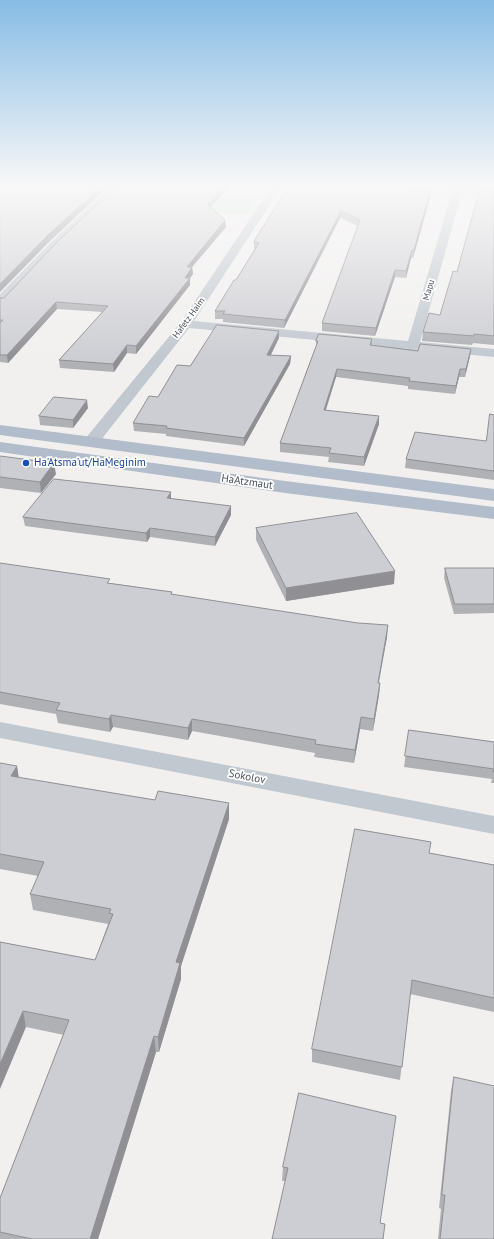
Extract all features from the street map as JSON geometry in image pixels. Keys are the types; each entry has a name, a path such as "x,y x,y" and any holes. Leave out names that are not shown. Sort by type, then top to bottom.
{"main road":[{"name":"HaAtzmaut","path":"0,430 494,495"},
{"name":"HaAtzmaut","path":"0,447 285,487 494,514"}],"street":[{"path":"0,301 55,244"},
{"name":"Hafetz Haim","path":"91,442 186,324 239,244"},
{"name":"Mapu","path":"413,345 442,244"},
{"path":"186,324 494,353"},
{"name":"Sokolov","path":"0,730 494,825"}],"building":[{"path":"0,244 39,244 0,284"},
{"path":"55,244 206,244 187,267 192,267 185,278 190,278 136,346 127,345 113,364 59,360 108,306 56,302 7,355 0,355 0,323 3,320 0,320 0,298 4,298"},
{"path":"258,244 324,244 285,320 223,314 225,311 215,311 234,280 236,280"},
{"path":"351,244 416,244 414,250 412,250 406,271 395,270 376,328 322,323"},
{"path":"465,244 494,244 494,336 423,332 429,313 440,315 453,271 457,272"},
{"path":"217,325 279,331 267,355 291,356 244,438 166,428 167,426 133,423 149,396 158,397 177,365 190,366"},
{"path":"319,334 372,339 370,345 418,351 420,344 471,349 466,369 460,369 456,386 409,381 410,378 337,369 324,410 379,416 364,457 329,453 331,448 280,443 318,341 316,341"},
{"path":"54,397 87,400 73,420 39,416"},
{"path":"490,414 494,415 494,471 406,459 415,432 486,441"},
{"path":"0,456 54,463 40,482 0,477"},
{"path":"54,479 171,492 167,498 231,506 215,537 150,528 146,533 23,517"},
{"path":"357,513 395,571 286,588 256,528"},
{"path":"0,563 110,579 107,583 172,592 171,594 358,623 388,625 378,683 380,683 374,719 361,717 355,750 315,744 316,740 192,719 188,728 111,715 109,719 56,710 60,703 0,692"},
{"path":"445,568 494,568 494,604 455,604"},
{"path":"409,730 494,742 494,769 405,756"},
{"path":"0,763 17,766 11,776 155,800 158,791 229,803 176,962 180,963 158,1037 154,1036 90,1239 32,1239 0,1232 0,1198 69,1020 23,1011 0,1064 0,942 95,960 113,914 109,913 111,909 30,894 44,862 0,854"},
{"path":"355,829 431,842 429,853 494,865 494,998 412,980 402,1067 312,1049"},
{"path":"454,1077 494,1086 494,1239 440,1239 445,1195 442,1195"},
{"path":"299,1093 396,1116 380,1223 385,1224 383,1239 272,1239 288,1168 283,1167"}],"place":[{"name":"Ha'Atsma'ut/HaMeginim","path":"26,463"}]}
